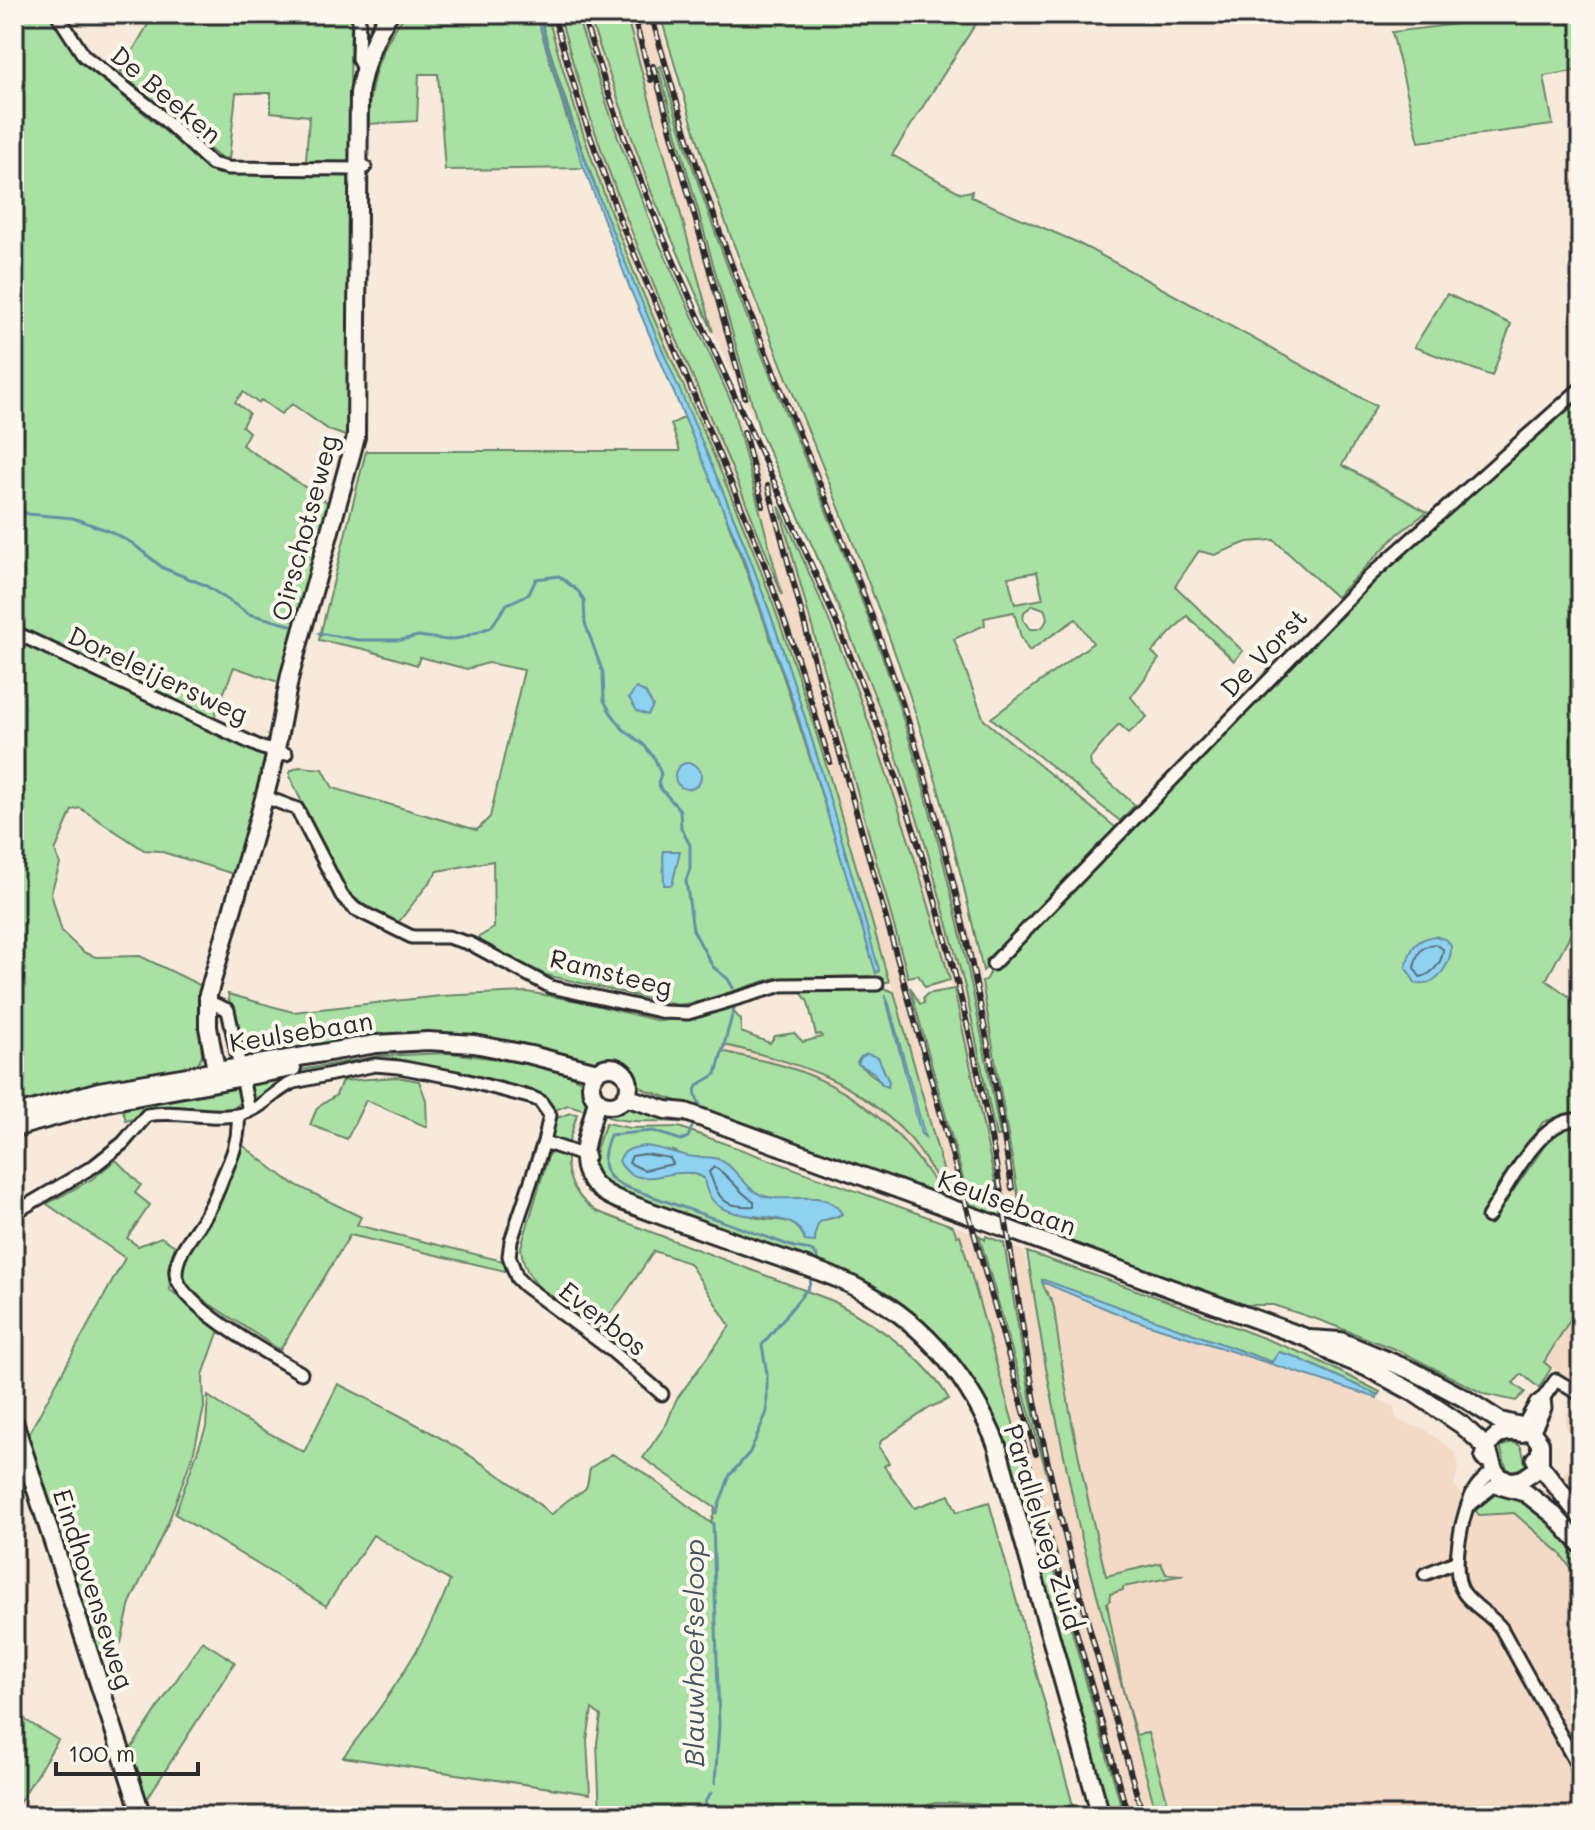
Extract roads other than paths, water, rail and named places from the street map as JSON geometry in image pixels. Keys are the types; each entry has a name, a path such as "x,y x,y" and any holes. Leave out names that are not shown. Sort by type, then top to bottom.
{"main road":[{"name":"Oirschotseweg","path":"217,1076 208,1027 207,1001 213,971 280,754 290,675 356,437 362,168 359,93 373,41 387,15"},
{"name":"Keulsebaan","path":"14,1128 240,1071 377,1053 438,1050 505,1057 562,1072 599,1090"},
{"path":"586,1156 599,1090 605,1068 617,1068 626,1076 627,1092 615,1104 599,1090"},
{"name":"Keulsebaan","path":"14,1115 99,1091 217,1076"},
{"name":"Keulsebaan","path":"627,1092 669,1102 693,1115 1310,1339 1413,1392 1455,1422 1458,1429 1486,1452"},
{"name":"Parallelweg Zuid","path":"586,1156 601,1191 867,1292 903,1316 950,1363 979,1406 994,1436 1101,1816"},
{"name":"Keulsebaan","path":"1310,1339 1340,1341 1415,1372 1517,1429"},
{"name":"Eindhovenseweg","path":"14,1422 142,1816"},
{"path":"1518,1485 1532,1474 1540,1461 1540,1443 1517,1429 1492,1440 1486,1452 1495,1479 1518,1485 1544,1501 1581,1545"},
{"path":"1540,1461 1567,1492 1581,1517"}],"street":[{"name":"De Beeken","path":"57,14 84,56 155,111 212,164 228,168 362,168"},
{"path":"359,14 358,59 363,69"},
{"name":"De Vorst","path":"993,964 1370,576 1581,388"},
{"name":"Doreleijersweg","path":"14,632 280,754"},
{"name":"Ramsteeg","path":"265,797 297,809 342,896 355,909 412,937 448,937 471,944 551,987 664,1012 688,1013 782,985 877,984"},
{"path":"207,1001 228,1010 240,1071 243,1113 235,1149 215,1197 179,1259 177,1280 184,1292 223,1327 301,1373"},
{"path":"14,1213 94,1166 123,1143 147,1115 243,1113 264,1104 283,1086 375,1065 486,1085 540,1101 550,1115 544,1142 586,1156"},
{"path":"1488,1217 1546,1132 1558,1123 1581,1120"},
{"name":"Everbos","path":"544,1142 511,1241 509,1256 517,1278 552,1308 611,1350 662,1394"},
{"path":"1517,1429 1545,1408 1544,1397 1556,1380 1581,1395"},
{"path":"1495,1479 1474,1490 1462,1519 1457,1561 1459,1584 1477,1608 1491,1616 1501,1628 1581,1772"},
{"path":"1425,1574 1457,1561"}],"water":[{"path":"536,14 539,14 559,83 607,219 720,484 766,603 834,813 879,970 876,973 796,710 742,554 631,291 581,160"},
{"path":"636,688 645,692 653,706 648,715 637,711 629,698"},
{"path":"688,763 697,767 701,776 697,785 688,789 679,785 675,776 679,767"},
{"path":"663,851 680,851 672,885 664,885"},
{"path":"1435,936 1447,940 1451,946 1449,960 1436,978 1416,984 1406,968 1409,955 1418,942"},
{"path":"885,995 889,1004 925,1137 921,1134"},
{"path":"867,1054 878,1057 889,1082 888,1087 873,1072 858,1064 861,1057"},
{"path":"645,1146 687,1156 718,1159 759,1194 777,1198 818,1198 836,1206 842,1214 819,1223 815,1242 805,1241 798,1228 786,1221 721,1208 710,1197 704,1178 682,1173 636,1176 627,1171 619,1161 623,1154"},
{"path":"1044,1280 1272,1362 1279,1352 1293,1356 1378,1395 1377,1398 1128,1318 1042,1282"}],"waterway":[{"name":"Blauwhoefseloop","path":"14,508 28,514 73,518 109,531 132,543 163,568 205,585 249,614 294,626"},
{"name":"Blauwhoefseloop","path":"319,633 358,640 401,640 418,636 447,640 461,638 491,627 507,604 529,594 536,579 559,576 578,591 584,600 585,623 603,673 604,700 623,729 644,745 655,759 661,774 658,783 680,810 681,828 690,845 690,869 686,880 693,930 713,967 728,979 733,988"},
{"name":"Blauwhoefseloop","path":"698,1109 696,1088 716,1074 735,1005"},
{"name":"Blauwhoefseloop","path":"695,1120 688,1137 681,1140 653,1131 610,1135 604,1159 607,1172 617,1183 626,1187 810,1250 817,1256 817,1264"},
{"name":"Blauwhoefseloop","path":"716,1513 730,1475 750,1452 767,1412 767,1374 762,1345 808,1288 813,1275"},
{"name":"Blauwhoefseloop","path":"713,1523 719,1726 715,1783"},
{"name":"Blauwhoefseloop","path":"702,1816 711,1793"}],"railway":[{"path":"553,14 583,115 620,220 759,549 830,762"},
{"path":"582,14 658,225 835,618 893,767 918,843 978,1071 1035,1401 1058,1506 1084,1610 1143,1816"},
{"path":"633,14 651,80"},
{"path":"651,14 725,246 853,567 889,664 930,793 977,989 1012,1188"},
{"path":"653,66 745,397"},
{"path":"744,432 763,506"},
{"path":"768,486 1036,1454"},
{"path":"1023,1442 1128,1816"}]}
